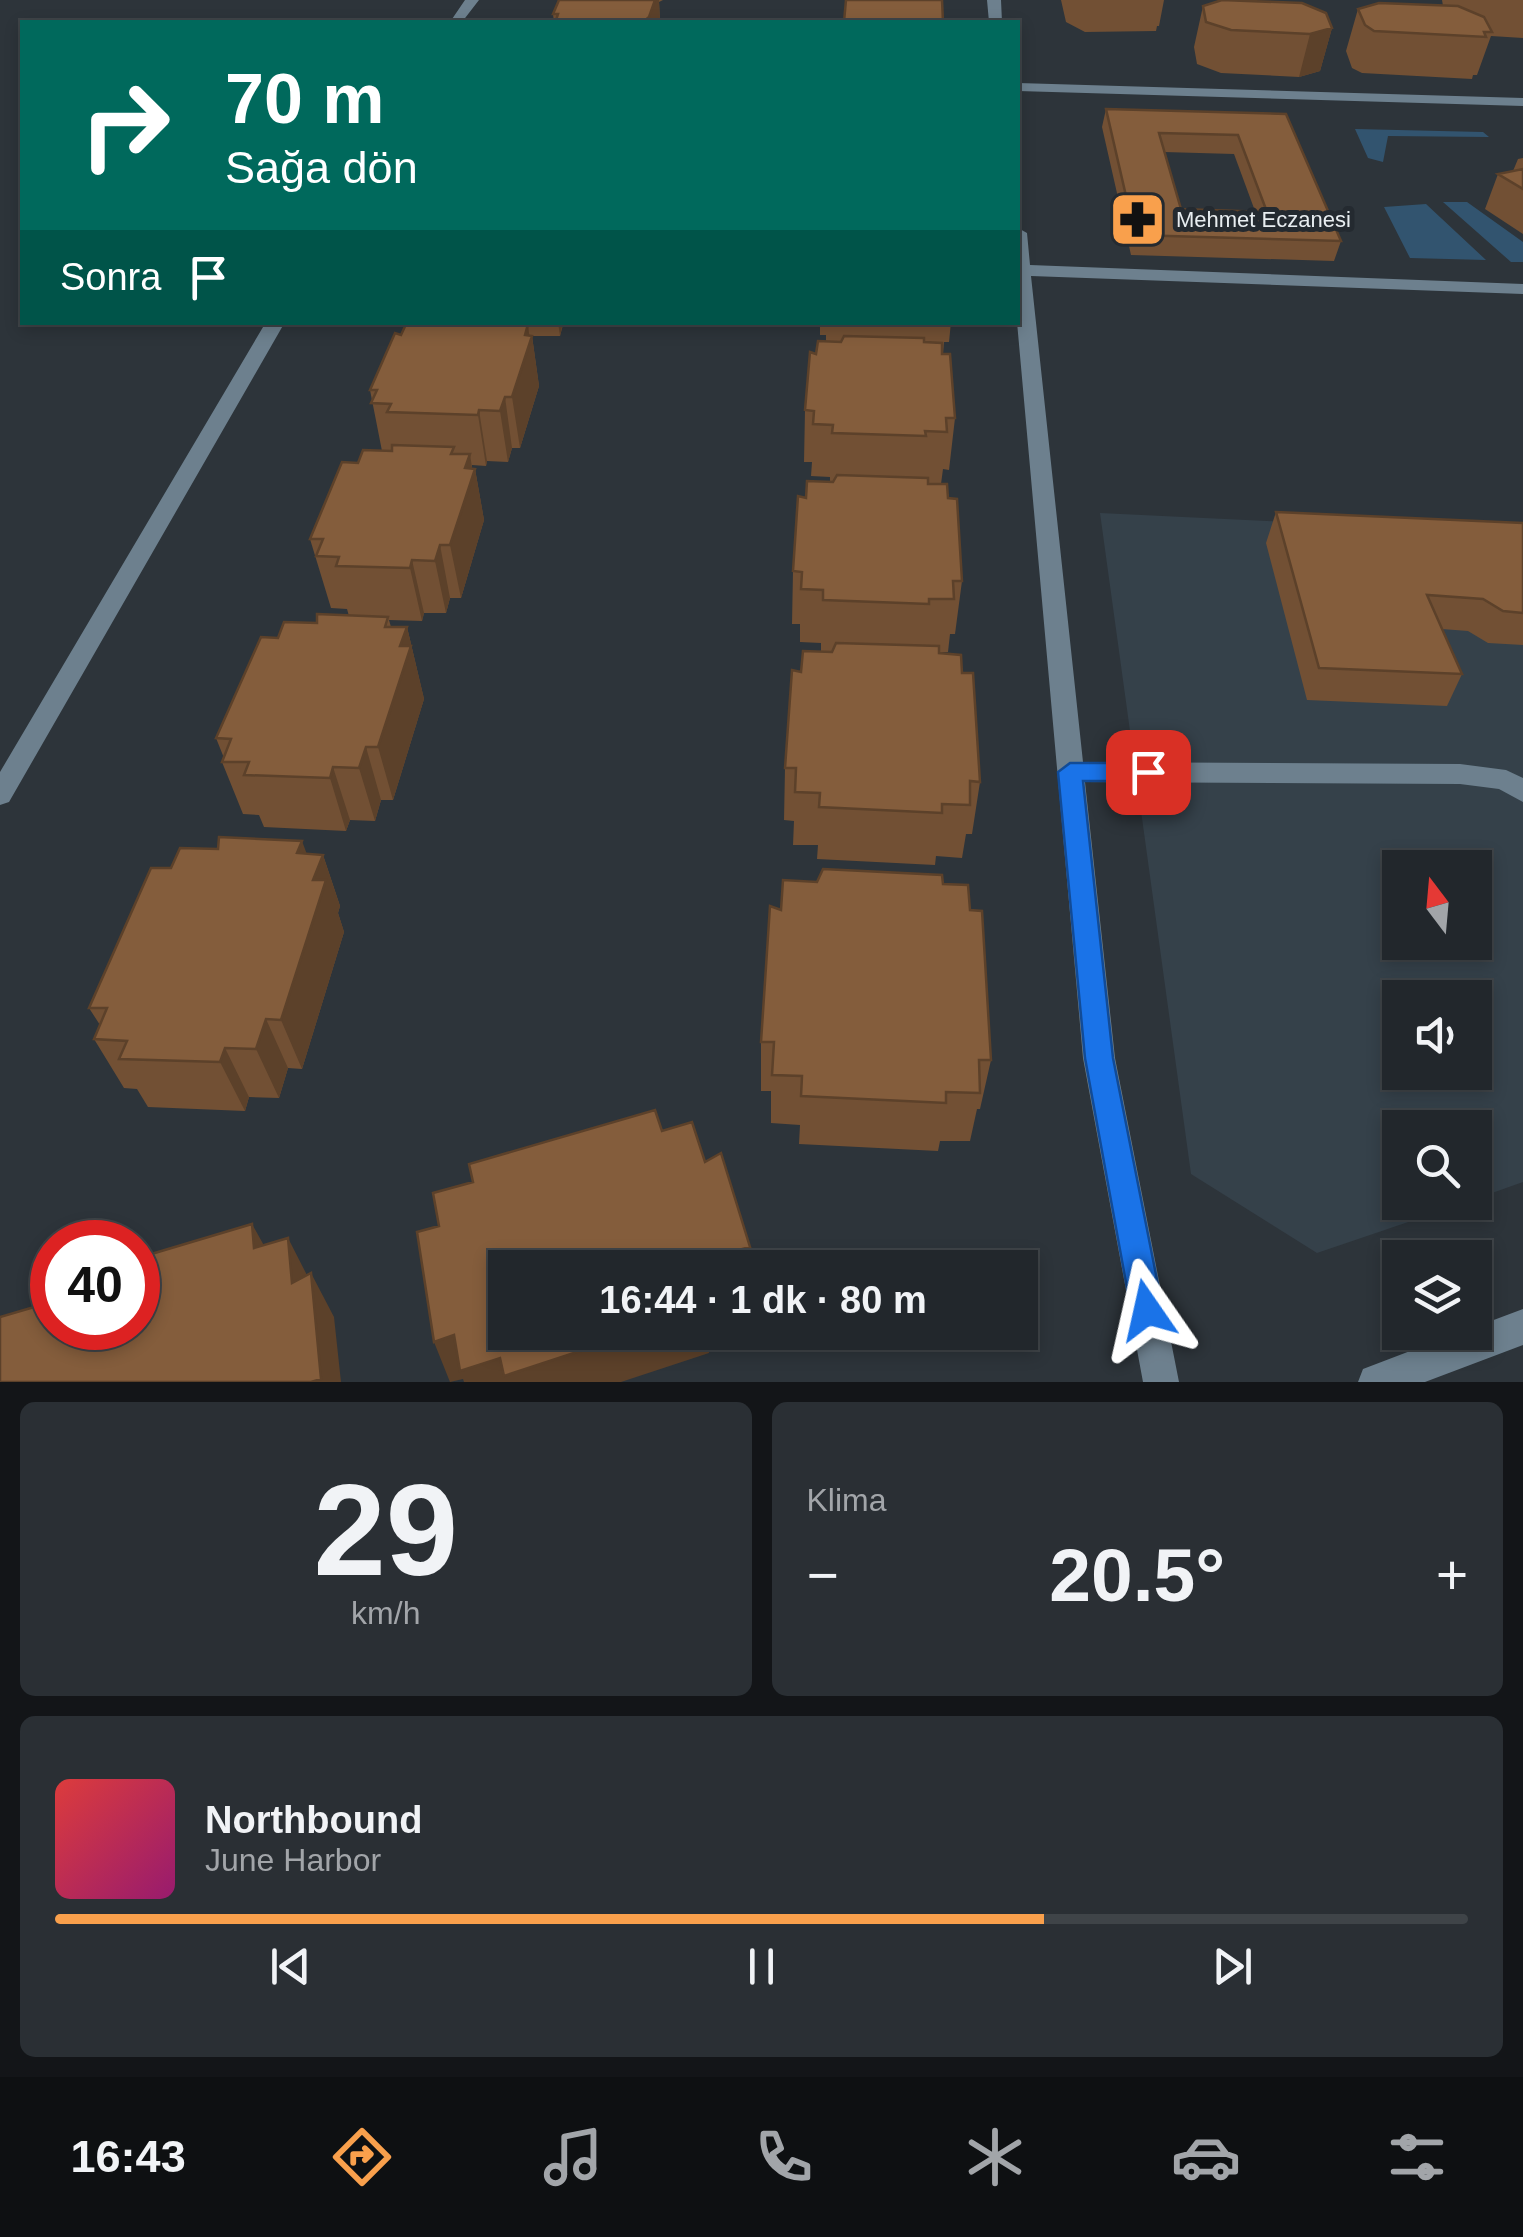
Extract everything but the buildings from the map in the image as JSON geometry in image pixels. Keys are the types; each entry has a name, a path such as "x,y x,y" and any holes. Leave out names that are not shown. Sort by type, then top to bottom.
{"street":[{"path":"1020,87 1523,102"},
{"path":"1020,251 1099,1058 1161,1382"},
{"path":"1022,270 1523,290"},
{"path":"0,795 274,325"},
{"path":"1070,772 1460,774 1506,780 1523,792"},
{"path":"1376,1382 1523,1327"}],"shaded area":[{"path":"1355,129 1483,132 1489,137 1388,136 1383,162 1368,158"},
{"path":"1443,202 1467,202 1523,242 1523,262 1511,262"},
{"path":"1426,204 1486,260 1410,258 1384,207"},
{"path":"1100,513 1523,533 1523,1182 1492,1193 1492,1110 1382,1110 1382,1220 1414,1220 1317,1253 1191,1174"}],"place":[{"name":"Mehmet Eczanesi","path":"1137,219"}],"route":[{"path":"1147,1310 1099,1058 1070,772 1148,772"}]}
